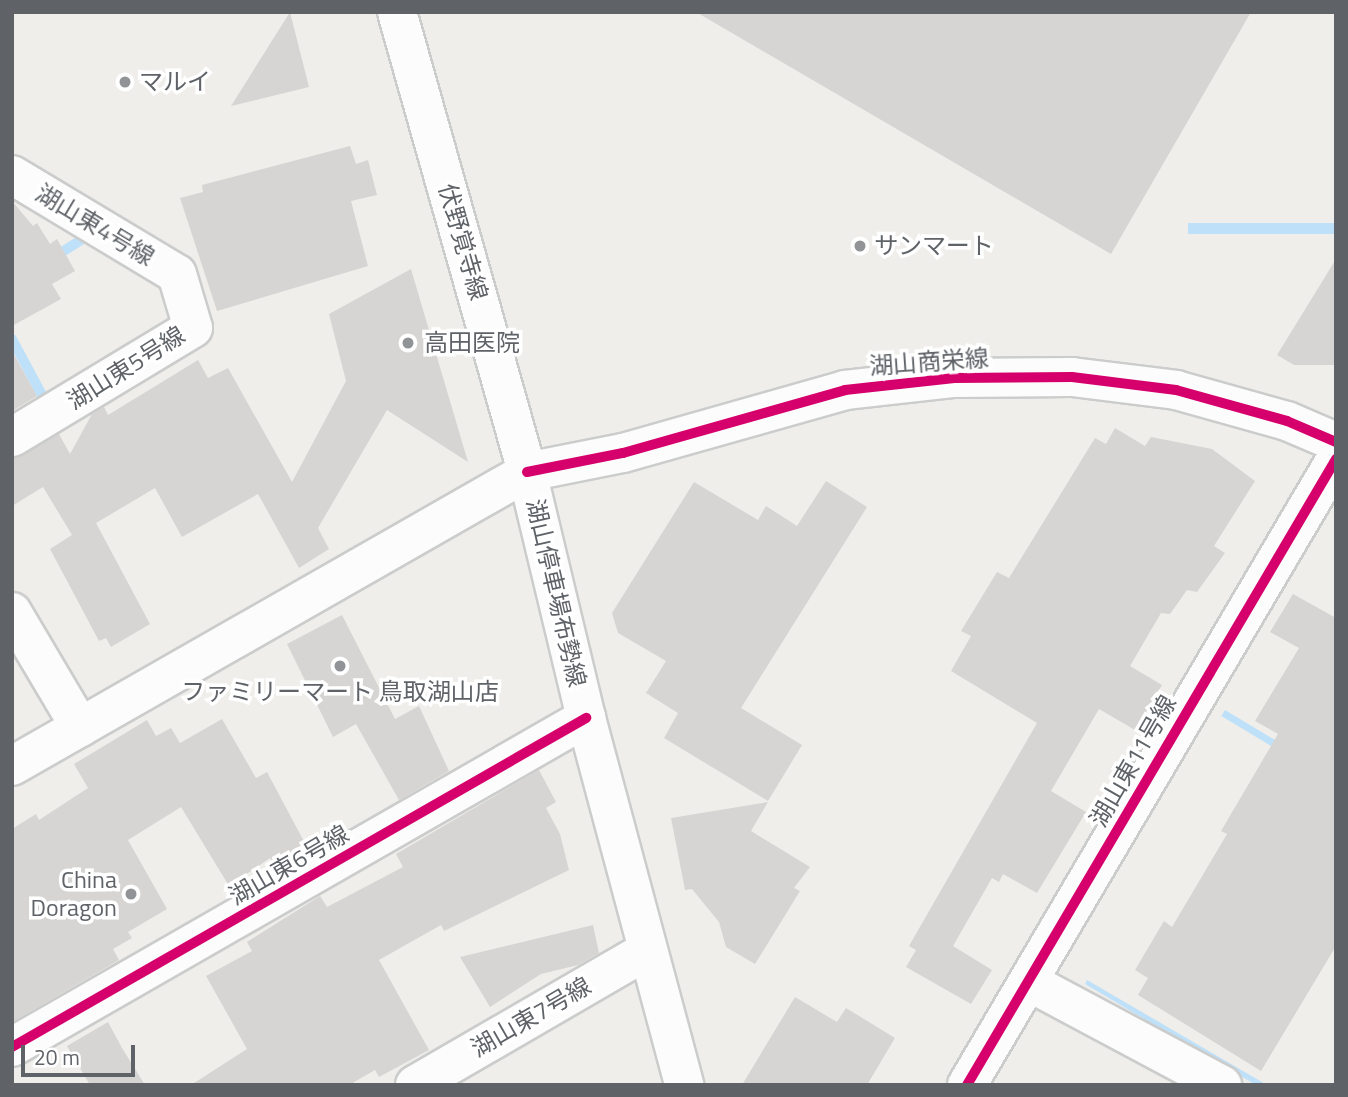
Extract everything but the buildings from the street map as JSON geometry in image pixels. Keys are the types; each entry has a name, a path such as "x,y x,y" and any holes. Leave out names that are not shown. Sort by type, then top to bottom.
{"street":[{"name":"伏野覚寺線","path":"397,12 527,472"},
{"name":"湖山東4号線","path":"12,175 177,274"},
{"name":"湖山東5号線","path":"12,437 193,328 177,274"},
{"name":"湖山商栄線","path":"527,472 623,453 845,390 954,378 1072,377 1176,390 1287,421 1336,442"},
{"name":"湖山東11号線","path":"967,1085 1336,459"},
{"name":"湖山停車場布勢線","path":"12,766 527,472 586,718 684,1085"},
{"path":"12,612 80,727"},
{"name":"湖山東6号線","path":"12,1047 586,718"},
{"name":"湖山東7号線","path":"415,1085 648,950"},
{"path":"1029,982 1222,1085"}],"water":[{"path":"1188,223 1336,223 1336,234 1188,234"},
{"path":"1225,710 1336,777 1333,783 1221,716"},
{"path":"1087,980 1267,1085 1256,1085 1085,984"}],"waterway":[{"path":"54,257 80,241"},
{"path":"12,339 43,397"}],"cycle path":[{"path":"527,472 623,453 845,390 954,378 1072,377 1176,390 1287,421 1336,442"},
{"path":"967,1085 1336,459"},
{"path":"12,1047 586,718"}],"place":[{"name":"マルイ","path":"125,82"},
{"name":"サンマート","path":"860,246"},
{"name":"高田医院","path":"408,343"},
{"name":"ファミリーマート 鳥取湖山店","path":"340,666"},
{"name":"China Doragon","path":"131,894"}]}
